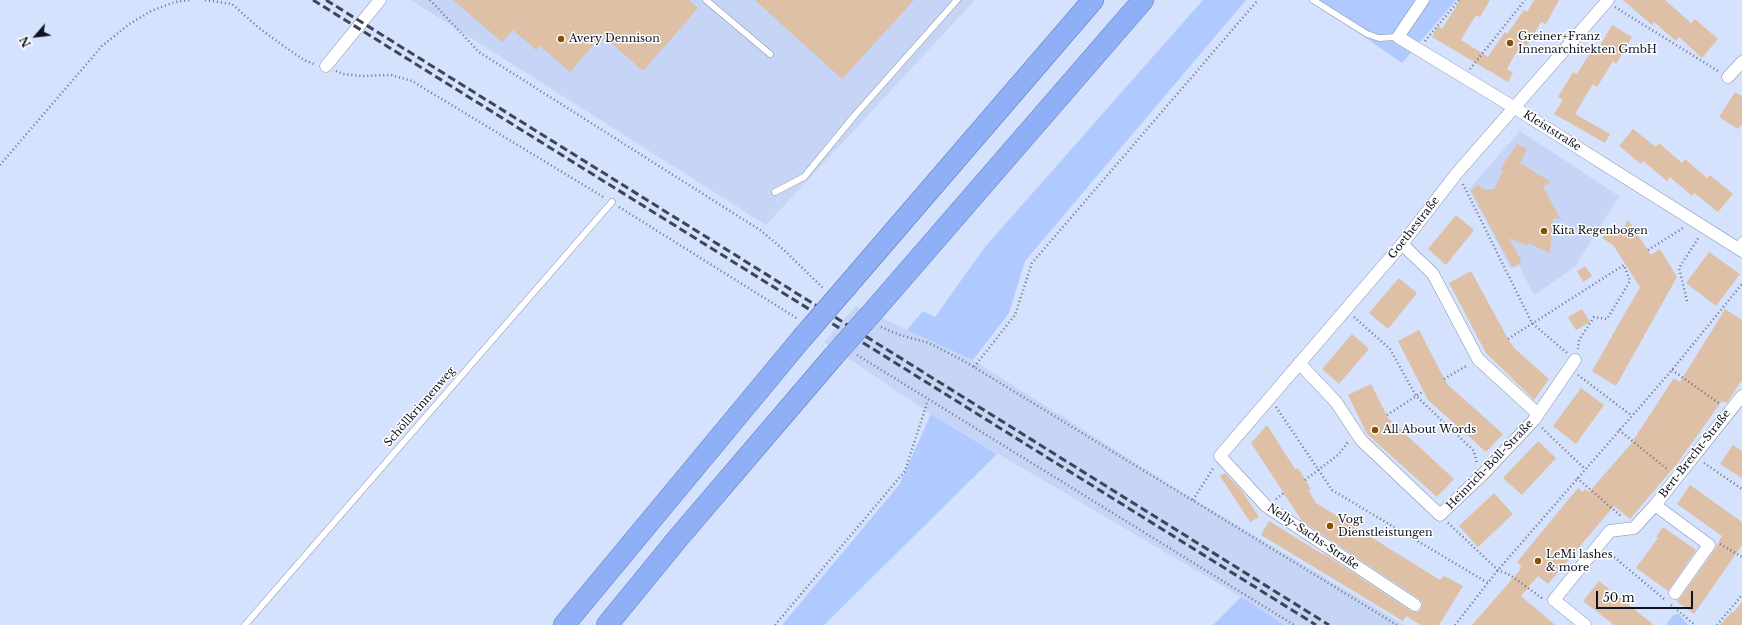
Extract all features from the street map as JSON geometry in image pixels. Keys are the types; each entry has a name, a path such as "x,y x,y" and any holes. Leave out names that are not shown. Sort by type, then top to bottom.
{"highway":[{"path":"564,625 801,329 847,286 1093,0"},
{"path":"607,625 679,537 832,358 878,316 1143,0"}],"street":[{"path":"326,66 380,0"},
{"path":"1398,37 1423,0"},
{"name":"Goethestraße","path":"1220,456 1270,399 1299,363 1347,310 1458,173 1607,1"},
{"name":"Kleiststraße","path":"1398,37 1515,108 1705,228 1740,246"},
{"path":"1728,77 1742,62"},
{"path":"1402,244 1433,274 1478,359 1536,417"},
{"name":"Heinrich-Böll-Straße","path":"1299,363 1336,402 1361,440 1440,515 1486,472 1536,417 1573,364"},
{"name":"Bert-Brecht-Straße","path":"1634,528 1655,505 1737,405"},
{"name":"Nelly-Sachs-Straße","path":"1220,456 1266,506 1415,606"},
{"name":"Bert-Brecht-Straße","path":"1655,505 1709,545"},
{"path":"1585,625 1554,600 1610,531 1634,528"},
{"path":"1675,594 1709,545"}],"lane":[{"path":"706,0 770,54"},
{"path":"775,192 804,177 855,115 958,0"},
{"path":"1313,0 1367,34 1379,38 1398,37"},
{"name":"Schöllkrinnenweg","path":"245,625 612,202"}],"path":[{"path":"0,165 102,46 128,25 151,11 175,2 190,0"},
{"path":"205,0 232,4"},
{"path":"228,0 259,28 285,48 304,60 326,66 343,74 361,76 392,75 412,81 429,90 612,202 801,329"},
{"path":"430,0 484,56 760,230 784,250 816,283 827,292"},
{"path":"974,367 1015,315 1032,263 1258,0"},
{"path":"1418,49 1459,0"},
{"path":"1464,77 1525,0"},
{"path":"1607,1 1728,77"},
{"path":"1458,173 1532,323 1573,364 1632,416"},
{"path":"1648,250 1694,220"},
{"path":"1687,301 1679,268 1705,228"},
{"path":"1508,339 1624,265 1630,280 1607,319 1594,317 1579,340 1573,364"},
{"path":"1455,625 1498,570 1672,370 1742,284"},
{"path":"1347,310 1390,349 1416,396 1474,451 1476,463 1486,472"},
{"path":"878,316 900,335 943,349 974,367 1169,488 1193,500 1397,625"},
{"path":"854,354 1294,625"},
{"path":"1444,379 1478,359"},
{"path":"1672,370 1737,405"},
{"path":"1386,415 1424,391"},
{"path":"1270,399 1332,490 1488,583"},
{"path":"775,625 905,471 928,400"},
{"path":"1536,417 1585,469"},
{"path":"1619,430 1677,477"},
{"path":"1305,480 1319,471 1338,455 1357,432"},
{"path":"1193,500 1220,456"},
{"path":"1694,456 1742,490"},
{"path":"1577,478 1634,528"},
{"path":"1440,515 1498,570 1510,575 1541,599 1554,600"},
{"path":"1709,545 1718,542 1742,557"},
{"path":"1599,544 1695,625"},
{"path":"1717,625 1742,595"}],"shaded area":[{"path":"411,0 975,0 766,225"},
{"path":"1203,0 1246,0 1025,261 1009,313 973,360 907,330 923,311 935,317 985,247"},
{"path":"1311,0 1456,0 1402,63"},
{"name":"Kita Regenbogen","path":"1520,131 1619,196 1575,267 1534,295 1519,266 1511,269 1469,189"},
{"path":"856,306 973,360 1182,492 1404,625 1285,625 1241,597 931,414 824,342"},
{"path":"931,414 997,454 824,625 782,625 899,485"},
{"path":"1241,597 1285,625 1213,625"},
{"path":"1679,614 1688,625 1666,625 1673,615"}],"building":[{"name":"Avery Dennison","path":"453,0 689,0 698,8 643,71 602,35 570,72 540,46 536,50 513,30 502,42"},
{"path":"755,0 914,0 842,79"},
{"path":"1460,0 1490,0 1480,17 1476,15 1461,40 1488,57 1505,32 1507,34 1524,10 1527,12 1534,0 1559,0 1546,24 1541,22 1527,46 1523,44 1514,56 1507,69 1513,73 1508,82 1432,37 1438,26 1442,29"},
{"path":"1623,0 1665,0 1691,23 1695,19 1718,39 1702,58 1679,37 1676,41 1654,22 1652,25"},
{"path":"1612,25 1632,37 1616,64 1613,61 1597,87 1593,84 1575,114 1610,134 1605,143 1554,114 1563,100 1558,97 1573,72 1577,74 1593,48 1597,51"},
{"path":"1735,92 1742,96 1742,124 1738,129 1719,117"},
{"path":"1633,129 1656,147 1659,143 1682,163 1685,159 1707,178 1710,175 1733,194 1718,212 1694,193 1692,196 1670,177 1667,181 1643,161 1641,164 1619,146"},
{"path":"1517,144 1527,149 1520,163 1551,182 1543,187 1560,218 1553,219 1550,253 1528,243 1527,246 1509,238 1522,262 1512,267 1471,191 1478,184 1482,189 1494,189 1503,171 1500,169"},
{"path":"1456,215 1474,230 1446,265 1428,249"},
{"path":"1628,220 1651,255 1660,249 1677,277 1616,386 1592,371 1640,287 1613,245 1602,238 1609,227 1620,234"},
{"path":"1709,252 1740,274 1716,306 1686,283"},
{"path":"1585,266 1592,276 1583,282 1577,271"},
{"path":"1471,271 1514,348 1549,379 1534,400 1486,353 1449,283"},
{"path":"1399,278 1417,293 1388,329 1369,313"},
{"path":"1582,309 1590,322 1576,330 1568,317"},
{"path":"1725,309 1742,320 1742,380 1727,403 1722,401 1676,465 1630,519 1614,506 1548,584 1538,576 1521,596 1555,625 1472,625 1520,570 1521,566 1517,562 1578,488 1583,492 1585,489 1589,492 1630,445 1674,378 1680,382"},
{"path":"1419,330 1447,384 1503,434 1486,452 1428,400 1398,341"},
{"path":"1352,334 1369,349 1339,384 1322,369"},
{"path":"1371,384 1388,418 1454,479 1437,497 1367,434 1348,395"},
{"path":"1581,388 1604,405 1576,444 1553,426"},
{"path":"1267,425 1295,469 1298,468 1311,489 1308,490 1316,503 1440,580 1444,576 1463,586 1439,625 1421,625 1406,616 1403,621 1261,535 1269,521 1324,555 1323,553 1411,611 1418,612 1421,609 1422,602 1419,599 1302,521 1251,443"},
{"path":"1538,441 1556,458 1522,495 1503,478"},
{"path":"1733,445 1742,451 1742,478 1720,464"},
{"path":"1225,473 1242,491 1259,517 1250,522 1220,476"},
{"path":"1690,485 1742,522 1742,545 1694,614 1676,601 1681,597 1715,549 1722,536 1677,504"},
{"path":"1494,493 1513,514 1478,547 1459,526"},
{"path":"1663,527 1696,550 1668,591 1636,568 1658,538 1656,537"},
{"path":"1599,581 1654,625 1614,625 1583,601"},
{"path":"1742,602 1742,625 1720,625 1732,612 1733,613"}],"railway":[{"path":"313,0 1316,625"},
{"path":"326,0 1329,625"}],"place":[{"name":"Avery Dennison","path":"561,39"},
{"name":"Greiner+Franz Innenarchitekten GmbH","path":"1510,43"},
{"name":"Kita Regenbogen","path":"1544,231"},
{"name":"All About Words","path":"1375,430"},
{"name":"Vogt Dienstleistungen","path":"1330,526"},
{"name":"LeMi lashes & more","path":"1538,561"}]}
